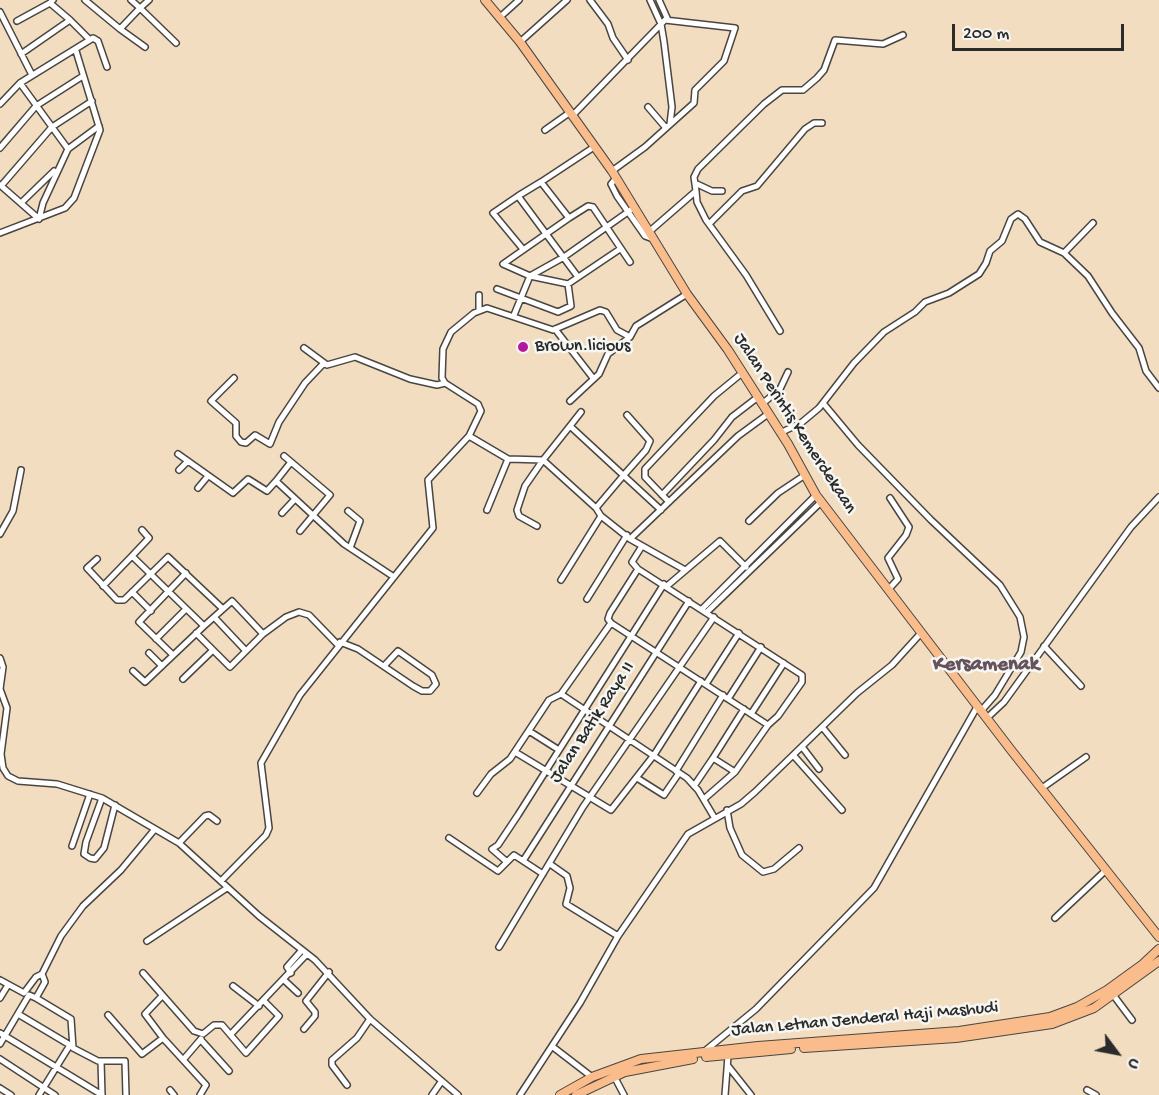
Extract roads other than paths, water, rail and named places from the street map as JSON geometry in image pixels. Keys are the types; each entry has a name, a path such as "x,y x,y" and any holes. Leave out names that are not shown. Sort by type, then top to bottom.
{"main road":[{"name":"Jalan Perintis Kemerdekaan","path":"485,0 520,42 614,174 632,209 653,235 687,294 742,373 818,498 1105,871 1159,937"},
{"name":"Jalan Letnan Jenderal Haji Mashudi","path":"576,1095 614,1076 660,1063 707,1056 728,1056 897,1039 1050,1017 1077,1007 1107,990 1143,964 1159,949"},
{"name":"Jalan Letnan Jenderal Haji Mashudi","path":"560,1095 592,1077 641,1059 703,1052 897,1039 956,1038 1052,1024 1088,1011 1114,996 1159,961"}],"street":[{"path":"85,0 145,47"},
{"path":"130,0 176,43"},
{"path":"120,29 149,0"},
{"path":"499,18 519,0"},
{"path":"520,42 567,0"},
{"path":"590,0 608,24 613,38 628,60"},
{"path":"650,0 664,21"},
{"path":"659,0 664,21 672,106 671,124"},
{"path":"17,21 51,1 90,40"},
{"path":"0,12 32,75"},
{"path":"21,54 70,20"},
{"path":"546,130 571,114 628,60 664,21"},
{"path":"614,174 694,103 695,90 724,61 736,30 733,27 664,21"},
{"path":"780,331 746,275 709,224 697,202 694,175 764,104 782,90 803,90 817,78 824,70 835,40 883,44 903,35"},
{"path":"0,104 20,83 94,38 98,41 107,67"},
{"path":"0,233 65,208 72,201 100,132 76,51"},
{"path":"0,148 36,106 83,76"},
{"path":"20,83 68,150"},
{"path":"39,219 1,186 52,127 92,101"},
{"path":"648,107 671,124"},
{"path":"709,224 742,191 758,185 805,129 814,123 822,123"},
{"path":"39,219 57,168 68,150 99,126"},
{"path":"522,248 493,213 594,147"},
{"path":"21,203 57,168"},
{"path":"541,182 569,219"},
{"path":"696,183 712,191 722,191"},
{"path":"653,235 696,190"},
{"path":"518,196 548,233 578,277"},
{"path":"568,284 549,278 530,276 503,264 522,248 591,206 630,262"},
{"path":"514,315 530,276 564,256 632,209"},
{"path":"780,433 801,423 823,404 872,342 915,312 925,302 949,293 979,274 991,249 1002,241 1014,215 1022,215 1034,236 1042,244 1064,253 1088,276 1117,321 1139,348 1146,371 1159,388"},
{"path":"1064,253 1093,223"},
{"path":"568,284 620,249"},
{"path":"544,269 549,278"},
{"path":"497,289 561,312 572,303 568,284"},
{"path":"570,401 600,372 608,354 630,337 636,326 687,294"},
{"path":"479,295 479,311"},
{"path":"445,383 441,361 446,340 462,322 487,308 555,329 593,378"},
{"path":"555,329 600,310 606,312 617,330 630,337"},
{"path":"221,880 266,835 269,828 261,763 300,695 433,528 427,486 429,478 469,436 480,408 445,383 410,380 355,357 329,365 304,348"},
{"path":"234,378 211,401 236,423 236,436 241,442 246,443 255,435 270,444 279,422 324,363"},
{"path":"662,495 714,440 732,417 780,389 788,372"},
{"path":"669,502 645,477 645,469 714,396 742,373"},
{"path":"703,1052 735,1029 756,1009 874,888 982,712 995,695 1023,646 1020,617 1000,585 931,520 858,445 823,404"},
{"path":"537,526 519,516 517,510 523,490 543,460 581,412"},
{"path":"587,599 629,537 661,510 738,436 768,414"},
{"path":"596,508 646,450 650,441 627,415"},
{"path":"570,426 661,510"},
{"path":"469,436 508,459 543,460 596,508 601,516 642,546 685,570"},
{"path":"178,454 233,493 248,479 267,491 291,462"},
{"path":"284,456 330,495 300,531"},
{"path":"487,510 508,459"},
{"path":"179,470 188,461"},
{"path":"0,534 12,511 21,470"},
{"path":"749,521 778,493 805,475"},
{"path":"198,488 208,476"},
{"path":"276,481 350,548 394,577"},
{"path":"982,712 1004,702 1021,675 1131,527 1159,497"},
{"path":"705,610 723,586 771,538 818,498"},
{"path":"705,610 749,571 818,498"},
{"path":"888,590 898,579 888,558 906,536 909,527 890,498"},
{"path":"282,513 295,499"},
{"path":"348,511 360,521 350,548"},
{"path":"561,580 601,516"},
{"path":"103,586 150,537 142,530"},
{"path":"771,538 776,544"},
{"path":"507,862 492,849 498,845 666,585 720,541 749,571"},
{"path":"642,546 632,562 638,569 705,610 802,675 803,679 735,772 704,799"},
{"path":"132,556 204,626"},
{"path":"97,559 87,568 117,600 124,600 168,556 223,609"},
{"path":"638,569 610,613 608,619 610,623 768,725"},
{"path":"173,655 139,622 186,573"},
{"path":"723,586 728,591"},
{"path":"132,592 151,611"},
{"path":"133,672 145,682 232,601 263,634"},
{"name":"Jalan Batik Raya II","path":"524,861 608,724 657,653 689,601"},
{"path":"156,639 186,609"},
{"path":"196,633 230,667 263,634 286,617 299,612 309,615 339,644 358,649 422,691 430,691 436,684 435,678 401,652 394,652 384,666"},
{"path":"214,617 246,651"},
{"path":"499,947 590,798 714,617"},
{"path":"477,793 491,774 515,752 549,700 561,694 610,623"},
{"path":"515,752 611,810 654,755 739,633"},
{"path":"520,1095 553,1047 618,936 649,893 675,849 688,834 714,817 741,804 803,748 857,693 892,665 921,633"},
{"path":"1023,646 1036,655"},
{"path":"1044,646 1081,686"},
{"path":"637,778 664,795 725,697 761,648"},
{"path":"183,679 213,650"},
{"path":"149,653 162,666"},
{"path":"0,658 3,667 0,689 7,708 2,720 1,754 3,768 10,778 57,784 102,798 178,843 221,880 227,888 329,972 370,1019 458,1095"},
{"path":"751,714 784,663"},
{"path":"1010,670 1021,675"},
{"path":"561,694 678,772 694,786 714,817"},
{"path":"694,786 744,709"},
{"path":"823,728 845,755"},
{"path":"529,731 559,750"},
{"path":"803,748 819,769"},
{"path":"794,756 842,810"},
{"path":"1042,788 1086,757"},
{"path":"714,758 735,772"},
{"path":"72,846 90,794"},
{"path":"102,798 86,842 84,854 90,858 96,859 104,848 115,805"},
{"path":"727,810 730,828 742,855 763,872 774,869 799,848"},
{"path":"178,843 205,816 209,814 217,821"},
{"path":"0,1044 3,1034 18,1014 36,977 42,974 62,936 83,906 121,870 155,829"},
{"path":"449,837 496,870 501,870 513,855 543,874"},
{"path":"549,864 567,876 570,888 566,904 618,936"},
{"path":"1055,918 1105,871"},
{"path":"147,941 227,888"},
{"path":"231,1034 291,973 305,952"},
{"path":"304,1029 315,1014 306,1001 329,972"},
{"path":"143,973 194,1031 202,1037 229,1071"},
{"path":"36,998 45,982 42,974"},
{"path":"0,980 71,1019 70,1045 39,1095"},
{"path":"284,980 298,993"},
{"path":"0,998 8,985"},
{"path":"232,986 259,1006"},
{"path":"162,996 145,1014 163,1038 206,1084 200,1095"},
{"path":"1114,996 1132,1020"},
{"path":"183,1060 202,1037 219,1024 231,1034 244,1052 249,1052 279,1016 264,1000"},
{"path":"18,1014 101,1061 125,1061 126,1095"},
{"path":"108,1015 142,1054 163,1038"},
{"path":"347,1085 332,1065 332,1060 357,1038 370,1019"},
{"path":"3,1034 102,1095 101,1061"},
{"path":"553,1047 592,1077"},
{"path":"725,1095 728,1056"},
{"path":"0,1059 55,1095"},
{"path":"728,1066 751,1095"},
{"path":"614,1076 624,1095"},
{"path":"432,1095 441,1082"},
{"path":"0,1088 10,1095"},
{"path":"1087,1090 1096,1095"}],"place":[{"name":"Brown.licious","path":"523,347"}],"district":[{"name":"Kersamenak","path":"986,666"}]}
